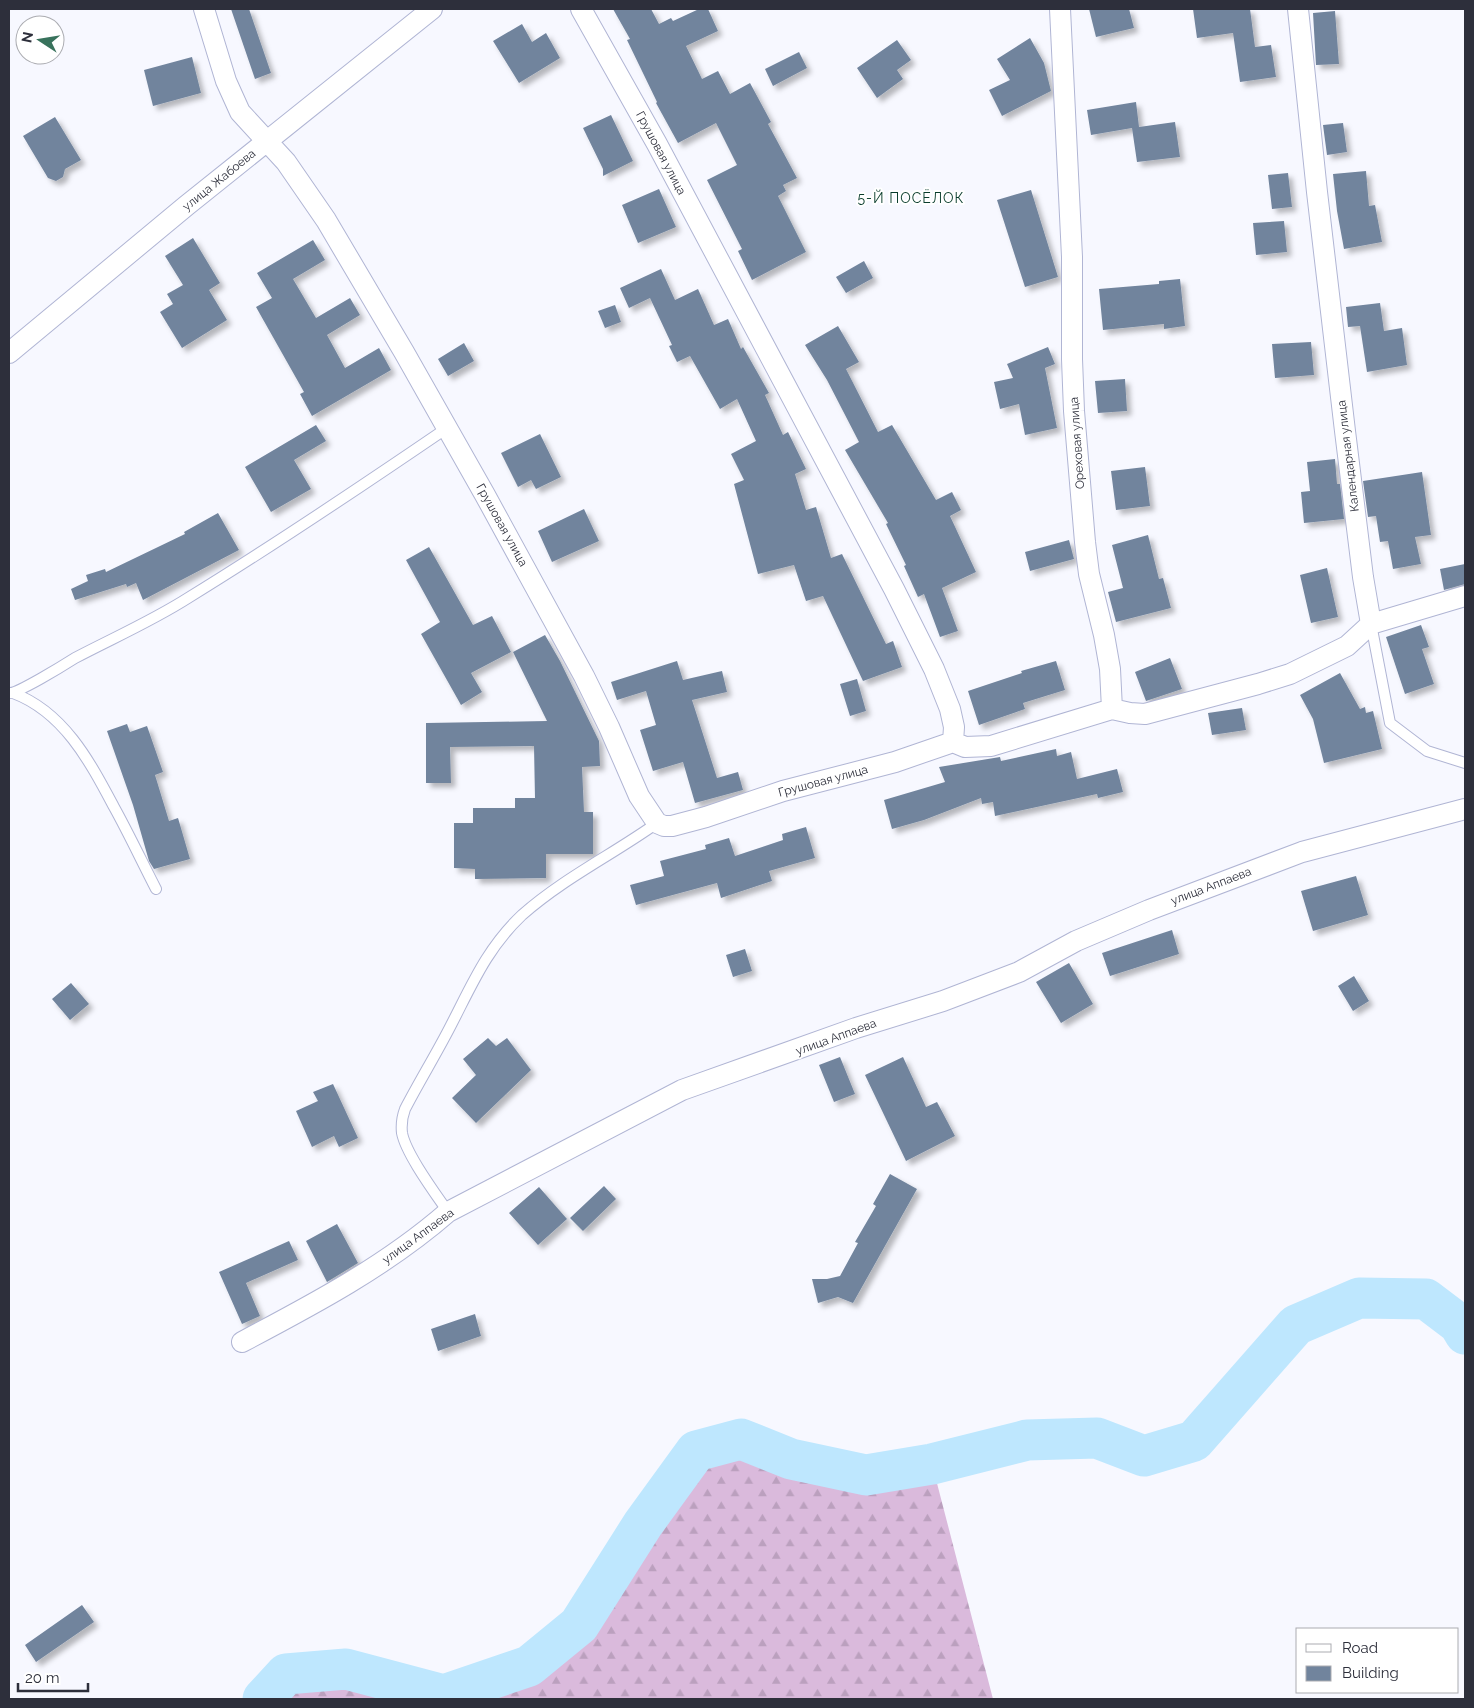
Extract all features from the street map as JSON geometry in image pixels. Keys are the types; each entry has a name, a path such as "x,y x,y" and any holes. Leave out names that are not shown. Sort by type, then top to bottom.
{"street":[{"name":"Грушовая улица","path":"204,9 226,81 240,112 268,140 286,162 326,220 447,428 584,676 609,726 639,796 656,823 672,826 706,817 783,791 895,762 952,742 954,727 950,709 934,669 894,589 657,144 581,9"},
{"name":"улица Жабоева","path":"9,353 268,140 432,9"},
{"name":"Ореховая улица","path":"1060,9 1072,257 1074,411 1089,574 1110,669 1112,709"},
{"name":"Календарная улица","path":"1298,9 1345,431 1363,577 1371,624"},
{"path":"952,742 965,747 991,746 1112,709 1145,714 1258,684 1290,674 1346,646 1371,624 1465,596"},
{"name":"улица Аппаева","path":"242,1342 359,1278 424,1233 448,1212 682,1090 856,1028 943,1001 1019,972 1076,941 1166,903 1302,852 1465,809"}],"lane":[{"path":"11,693 104,642 152,620 314,519 447,428"},
{"path":"1371,624 1390,723 1427,751 1465,763"},
{"path":"11,693 29,699 43,709 83,752 125,827 156,890"},
{"path":"448,1212 410,1152 402,1134 401,1122 405,1109 449,1030 472,982 501,937 522,916 554,890 593,863 634,840 656,823"}],"green space":[{"path":"741,1439 791,1459 866,1475 932,1464 993,1699 263,1699 286,1674 346,1669 444,1695 529,1666 579,1625 643,1524 696,1451"}],"building":[{"path":"231,9 249,9 271,73 255,79"},
{"path":"613,9 651,9 659,24 671,18 673,21 699,9 708,9 718,31 686,46 702,79 718,71 730,94 750,83 771,122 768,124 797,178 783,185 786,191 778,196 806,252 752,280 738,251 742,249 707,180 737,165 716,123 678,143 656,103 627,40 630,39"},
{"path":"1089,9 1129,9 1134,28 1096,37"},
{"path":"1193,9 1250,9 1255,47 1271,45 1276,77 1240,82 1233,33 1197,38"},
{"path":"1335,11 1339,64 1316,65 1313,13"},
{"path":"522,24 532,42 546,33 560,58 519,83 493,41"},
{"path":"1030,38 1044,63 1051,91 1002,116 989,90 1010,80 997,59"},
{"path":"897,40 911,60 897,70 903,79 877,98 857,68"},
{"path":"799,52 807,68 773,86 765,69"},
{"path":"192,57 201,93 153,106 144,70"},
{"path":"1136,102 1139,127 1175,122 1180,157 1137,162 1132,128 1091,135 1087,110"},
{"path":"611,115 633,161 603,176 603,169 583,128"},
{"path":"55,117 81,160 65,169 63,177 56,181 48,178 23,136"},
{"path":"1343,123 1347,152 1327,155 1323,125"},
{"path":"1366,171 1369,206 1375,205 1382,242 1344,249 1333,174"},
{"path":"1288,173 1292,207 1272,209 1268,175"},
{"path":"659,189 676,227 638,243 622,205"},
{"path":"1031,190 1058,277 1025,287 997,200"},
{"path":"1284,221 1287,252 1256,255 1253,223"},
{"path":"193,238 220,283 209,290 227,320 182,348 160,312 173,304 167,294 183,285 165,256"},
{"path":"313,240 325,260 293,279 316,318 350,298 360,315 327,335 345,368 379,348 391,370 312,416 300,394 304,392 256,307 272,298 257,273"},
{"path":"864,261 873,278 846,293 836,277"},
{"path":"661,269 675,300 698,289 714,325 728,319 741,349 743,347 769,393 765,395 783,435 788,432 806,469 795,474 806,510 816,507 831,558 842,554 886,644 893,641 902,667 863,681 823,596 806,601 794,565 758,574 734,484 744,480 731,454 756,441 737,399 720,409 690,356 677,362 669,346 672,345 650,298 629,308 620,288"},
{"path":"1180,279 1185,326 1164,329 1164,324 1103,330 1099,289 1159,284 1159,281"},
{"path":"1380,303 1384,331 1402,328 1407,365 1367,372 1360,326 1348,327 1346,307"},
{"path":"615,305 621,322 605,328 598,311"},
{"path":"838,326 859,362 846,369 878,432 892,425 936,500 952,492 961,510 950,516 976,572 942,588 958,631 940,637 924,594 918,597 904,566 906,565 886,524 888,523 845,450 859,442 827,380 805,345"},
{"path":"1311,342 1314,375 1275,378 1272,344"},
{"path":"464,343 474,361 448,376 438,359"},
{"path":"1048,347 1055,364 1045,368 1057,428 1025,435 1019,404 1000,409 994,382 1013,378 1007,364"},
{"path":"1125,379 1127,411 1098,413 1095,381"},
{"path":"316,425 326,441 294,460 311,489 271,512 245,467"},
{"path":"540,434 561,477 536,489 531,480 518,487 501,453"},
{"path":"1335,459 1337,484 1340,484 1344,519 1304,523 1301,492 1310,491 1307,462"},
{"path":"1145,467 1150,506 1116,510 1111,471"},
{"path":"1422,472 1431,535 1415,537 1421,564 1393,569 1388,541 1380,542 1376,516 1368,517 1363,481"},
{"path":"584,509 599,541 552,562 538,531"},
{"path":"218,513 239,550 143,600 136,583 127,587 126,584 75,600 71,589 88,581 86,575 105,569 106,572 185,534 184,532"},
{"path":"1148,535 1159,579 1163,578 1171,608 1116,622 1108,592 1123,588 1112,545"},
{"path":"1069,540 1074,559 1030,571 1025,552"},
{"path":"429,547 473,625 492,616 511,652 471,673 482,692 461,705 421,634 440,622 406,560"},
{"path":"1465,564 1465,584 1444,590 1440,569"},
{"path":"1327,568 1338,617 1311,623 1300,575"},
{"path":"1421,625 1429,647 1422,649 1434,684 1405,694 1386,637"},
{"path":"545,635 560,661 599,741 600,766 582,767 584,812 593,812 593,854 546,854 546,878 475,879 475,869 454,868 454,823 473,823 473,808 515,808 515,798 535,798 534,746 450,747 451,783 426,783 426,723 547,721 513,652"},
{"path":"1170,658 1182,689 1146,701 1135,672"},
{"path":"677,661 683,680 722,671 727,692 692,700 717,778 738,772 743,790 695,803 683,762 653,771 640,730 656,725 646,691 617,700 611,682"},
{"path":"1056,661 1065,690 1023,703 1025,709 979,725 968,691 1022,673 1021,671"},
{"path":"1340,673 1360,709 1365,707 1366,713 1373,711 1382,749 1324,763 1313,719 1300,695"},
{"path":"857,679 866,711 850,716 840,684"},
{"path":"1242,708 1246,730 1212,735 1208,713"},
{"path":"127,724 130,732 147,726 163,772 155,775 169,821 178,818 190,859 154,869 149,861 133,805 107,731"},
{"path":"1056,749 1057,756 1071,752 1077,779 1117,769 1123,792 1098,798 1097,794 995,816 993,802 982,804 981,798 924,820 892,829 884,800 945,782 939,767 1000,757 1001,761"},
{"path":"806,827 815,858 769,871 772,881 721,898 717,883 636,905 630,885 664,876 660,861 706,849 705,845 729,838 735,856 783,840 782,834"},
{"path":"1356,876 1368,915 1313,931 1301,891"},
{"path":"1172,930 1179,954 1110,976 1102,953"},
{"path":"745,949 752,971 733,977 726,955"},
{"path":"1069,963 1093,1004 1061,1023 1036,982"},
{"path":"1354,976 1369,1001 1353,1011 1338,986"},
{"path":"71,983 89,1004 70,1020 52,999"},
{"path":"488,1038 496,1046 507,1038 531,1070 476,1123 452,1098 476,1075 463,1059"},
{"path":"840,1057 855,1094 834,1102 819,1065"},
{"path":"903,1057 926,1107 937,1102 955,1136 906,1161 865,1075"},
{"path":"333,1084 358,1138 339,1147 334,1136 312,1147 296,1111 318,1101 313,1092"},
{"path":"890,1174 917,1189 853,1303 838,1297 818,1303 812,1279 827,1279 840,1276 858,1243 855,1242 876,1206 873,1204"},
{"path":"604,1186 616,1199 583,1231 570,1218"},
{"path":"539,1187 567,1219 538,1245 509,1213"},
{"path":"337,1224 358,1263 327,1282 306,1241"},
{"path":"289,1241 298,1260 246,1283 260,1316 242,1324 219,1272"},
{"path":"475,1314 481,1336 438,1351 431,1329"},
{"path":"82,1605 94,1622 36,1662 25,1645"}],"waterway":[{"path":"263,1699 286,1674 346,1669 444,1695 529,1666 579,1625 643,1524 696,1451 741,1439 791,1459 866,1475 932,1464 1027,1440 1097,1438 1144,1456 1194,1441 1296,1325 1359,1298 1426,1299 1459,1324 1465,1334"}],"district":[{"name":"5-Й ПОСЁЛОК","path":"911,198"}]}
